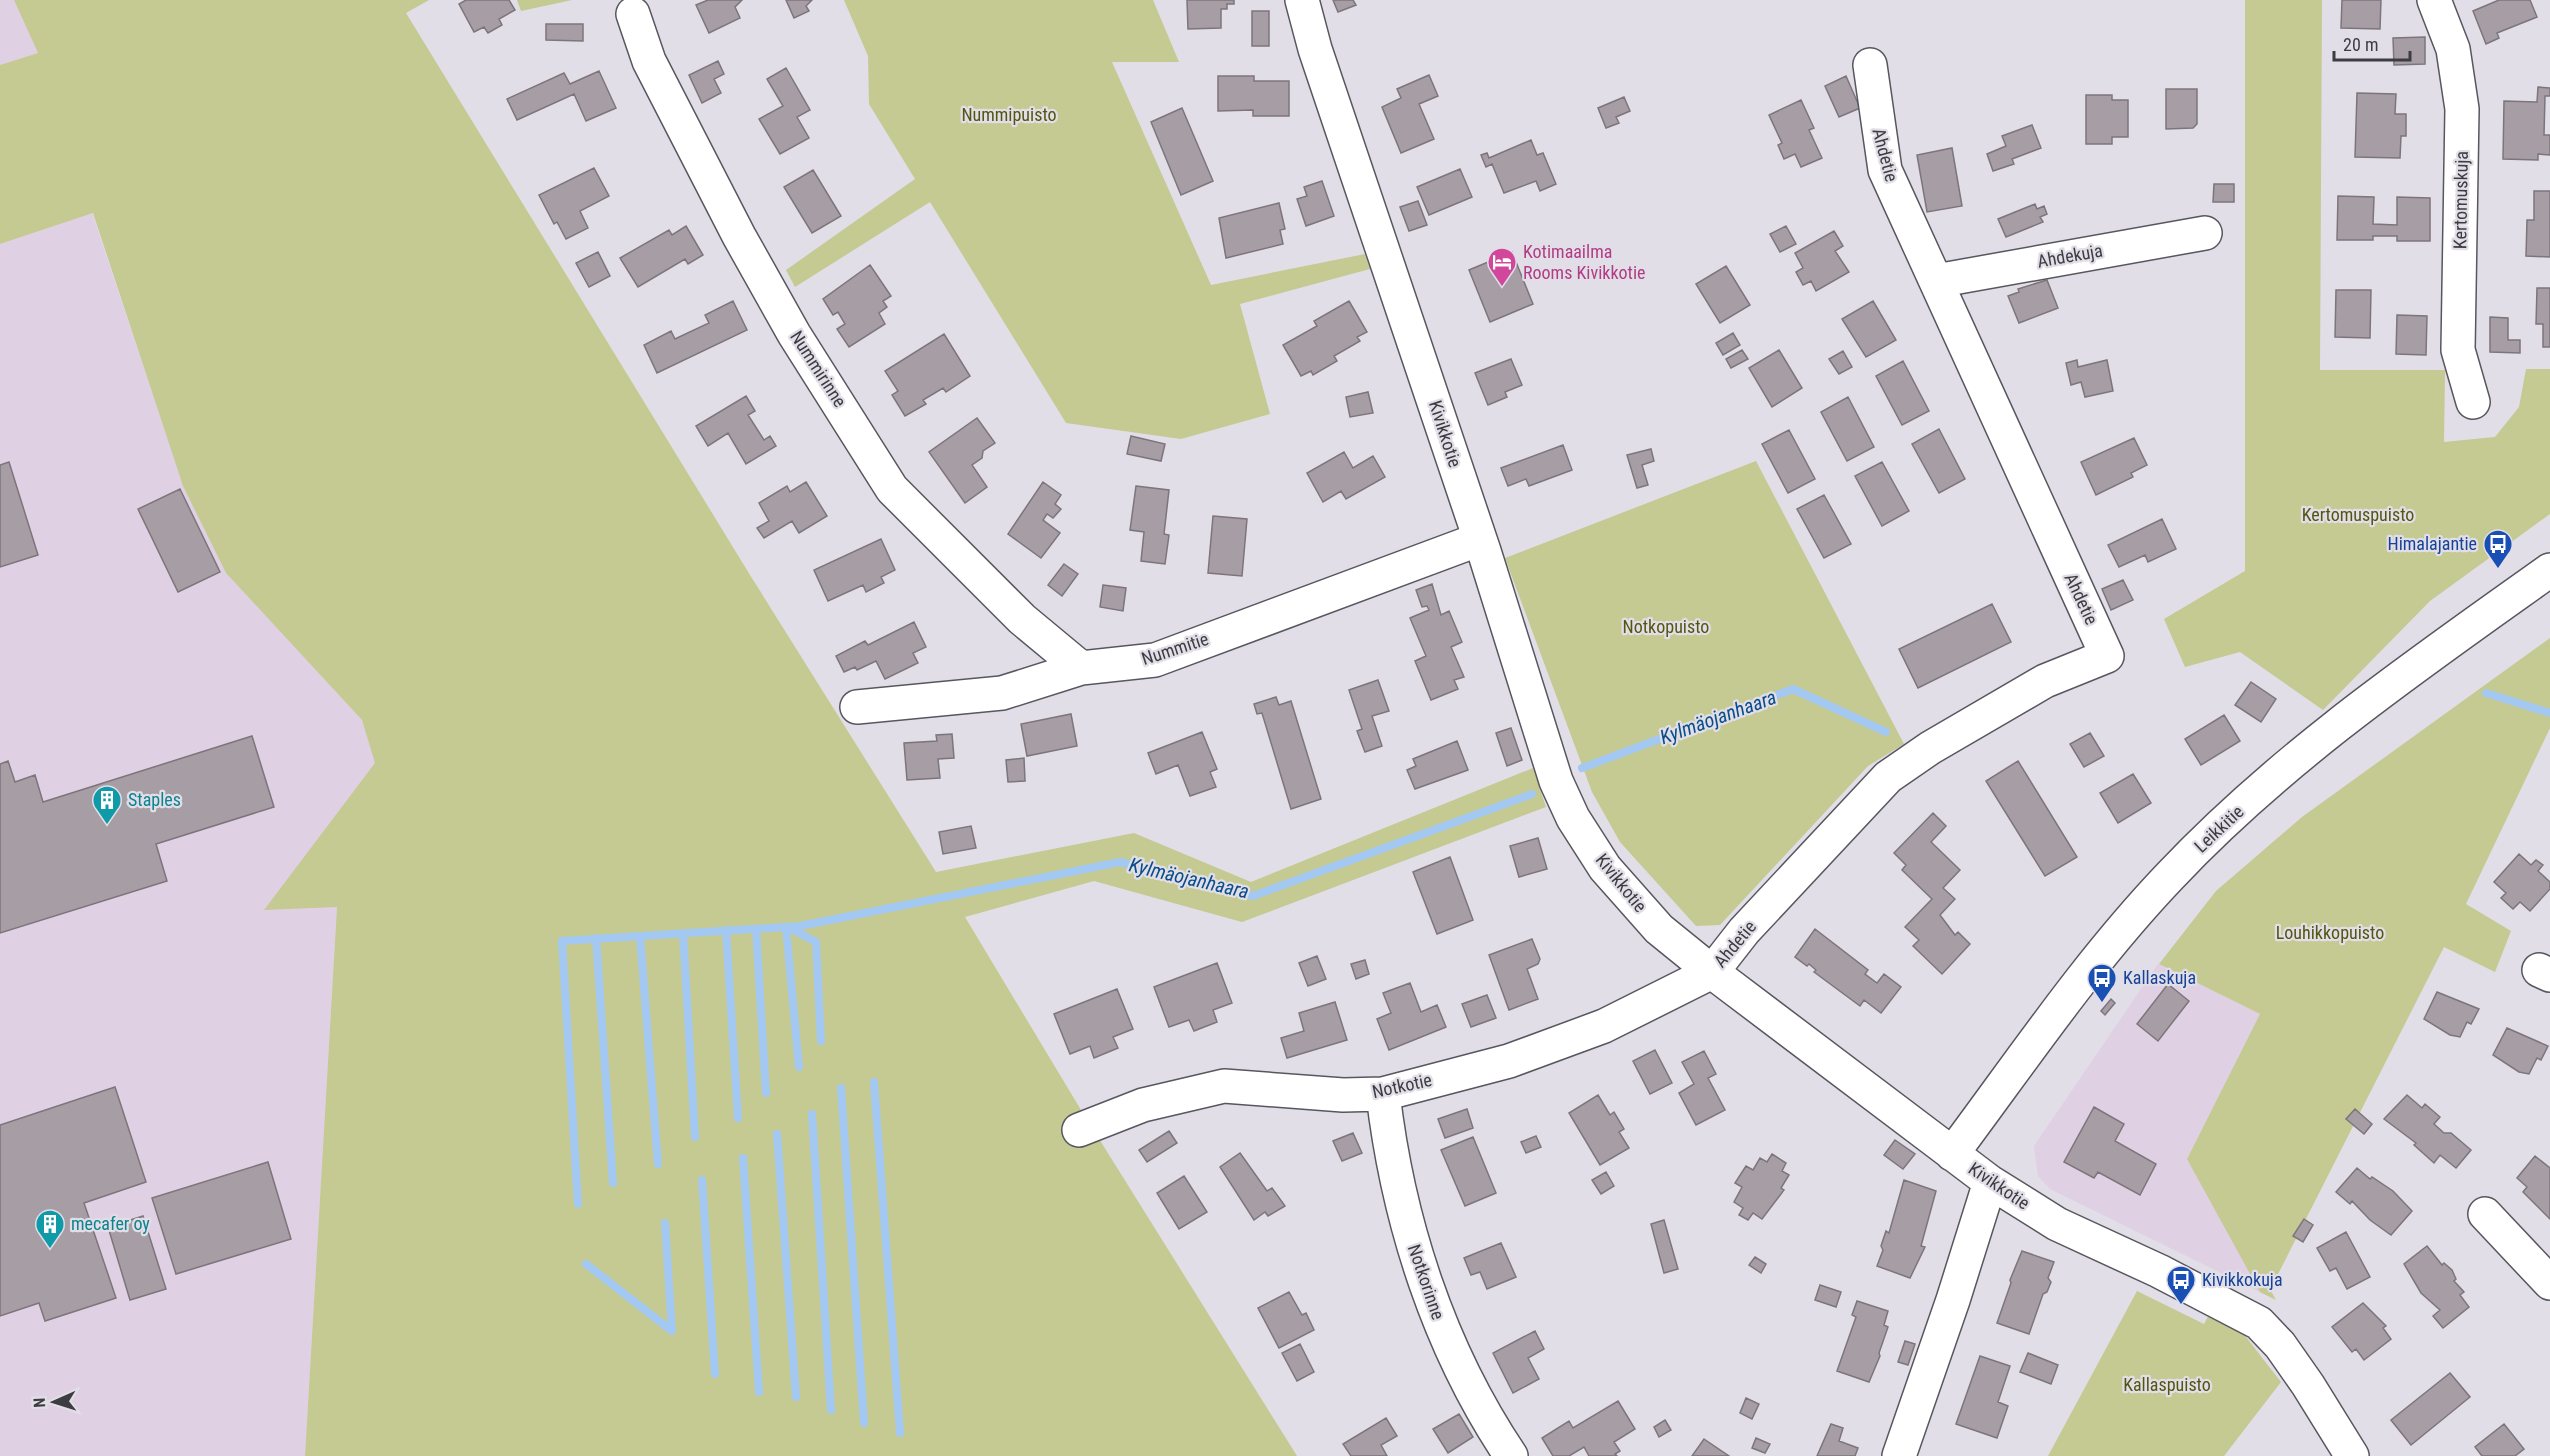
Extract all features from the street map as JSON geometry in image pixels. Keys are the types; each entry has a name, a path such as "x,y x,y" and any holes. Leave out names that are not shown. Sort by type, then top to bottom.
{"street":[{"name":"Kivikkotie","path":"1302,0 1315,49 1480,539 1556,781 1573,818 1605,868 1659,929 1712,972 1990,1182 2057,1224 2159,1271 2259,1323 2280,1345 2308,1385 2352,1456"},
{"name":"Kertomuskuja","path":"2434,0 2453,49 2462,109 2458,350 2473,402"},
{"name":"Nummirinne","path":"633,14 648,61 739,236 794,334 892,489 1022,619 1082,669"},
{"name":"Ahdetie","path":"1712,972 1744,932 1888,777 1930,748 2045,681 2107,656 1885,170 1870,65"},
{"name":"Ahdekuja","path":"1936,281 2205,233"},
{"name":"Nummitie","path":"857,707 1002,693 1082,669 1155,660 1480,539"},
{"name":"Leikkitie","path":"1952,1154 2067,996 2171,874 2257,793 2331,731 2550,570"},
{"name":"Notkotie","path":"1079,1130 1143,1105 1224,1086 1343,1095 1383,1094 1509,1062 1604,1026 1712,972"},
{"name":"Notkorinne","path":"1383,1094 1388,1138 1412,1244 1460,1370 1511,1456"},
{"path":"1899,1456 1953,1300 1990,1182"},
{"path":"2485,1214 2550,1283"}],"shaded area":[{"path":"0,0 14,0 38,53 0,65"},
{"path":"92,213 183,485 226,573 362,720 376,763 265,909 337,906 305,1456 0,1456 0,244"},
{"path":"2158,964 2260,1014 2187,1159 2276,1300 2050,1189 2038,1176 2034,1146"}],"green space":[{"path":"14,0 429,0 406,13 750,575 936,872 1134,833 1251,882 1533,768 1546,807 1242,922 1094,881 965,917 1081,1110 1297,1456 305,1456 337,907 264,910 375,763 362,720 226,573 183,486 93,213 0,244 0,65 38,53"},
{"path":"517,0 572,0 521,11"},
{"name":"Nummipuisto","path":"844,0 1153,0 1179,62 1112,62 1211,285 1365,254 1370,269 1240,304 1270,414 1181,439 1066,423 930,202 795,287 786,270 915,179 869,104 868,56"},
{"name":"Kertomuspuisto","path":"2245,0 2322,0 2320,370 2445,370 2444,442 2495,437 2519,407 2526,369 2550,369 2550,514 2430,601 2323,710 2240,652 2185,667 2164,619 2245,571"},
{"name":"Notkopuisto","path":"1756,461 1904,744 1868,766 1720,925 1696,926 1620,842 1592,792 1505,558"},
{"name":"Louhikkopuisto","path":"2550,638 2550,728 2466,904 2511,931 2495,972 2444,947 2274,1282 2268,1286 2276,1300 2260,1292 2187,1159 2260,1014 2159,964 2216,891 2302,817"},
{"name":"Kallaspuisto","path":"2137,1291 2204,1324 2210,1313 2239,1328 2281,1382 2224,1456 2048,1456"}],"building":[{"path":"466,0 509,0 515,10 499,19 502,25 488,33 484,27 474,32 459,4"},
{"path":"708,0 742,0 735,7 740,18 709,33 696,5"},
{"path":"786,0 812,0 806,6 809,11 794,18"},
{"path":"1187,0 1234,0 1234,4 1227,4 1227,9 1221,9 1221,28 1188,29"},
{"path":"1333,0 1353,0 1356,5 1338,12"},
{"path":"2342,0 2381,0 2380,29 2341,28"},
{"path":"2499,0 2530,0 2537,17 2497,33 2499,38 2486,44 2473,11"},
{"path":"1252,11 1269,11 1269,46 1252,46"},
{"path":"546,24 583,24 583,41 546,40"},
{"path":"2425,37 2425,64 2394,65 2393,38"},
{"path":"718,61 724,74 714,79 721,93 702,103 689,75"},
{"path":"786,68 810,110 797,117 809,138 780,154 759,119 783,106 767,79"},
{"path":"599,71 616,108 586,121 574,94 517,120 507,99 564,73 570,84"},
{"path":"1429,75 1438,96 1419,104 1434,139 1401,153 1382,107 1401,98 1397,89"},
{"path":"1218,76 1254,76 1254,81 1289,81 1289,116 1253,116 1253,110 1218,111"},
{"path":"1846,76 1860,108 1839,117 1825,86"},
{"path":"2538,87 2550,88 2550,96 2545,96 2544,135 2550,135 2550,155 2538,154 2538,160 2503,159 2504,101 2537,102"},
{"path":"2166,89 2197,89 2197,124 2193,128 2166,129"},
{"path":"2357,93 2396,94 2395,114 2406,114 2406,136 2401,136 2400,158 2355,157"},
{"path":"2086,95 2112,95 2112,100 2128,100 2128,137 2112,137 2112,144 2086,144"},
{"path":"1624,97 1630,111 1616,117 1619,123 1606,128 1598,108"},
{"path":"1801,100 1814,128 1809,130 1822,158 1801,167 1795,154 1784,159 1778,145 1782,143 1769,115"},
{"path":"1182,108 1213,181 1181,195 1151,122"},
{"path":"2032,125 2041,148 2012,159 2014,164 1993,171 1987,154 2006,146 2002,136"},
{"path":"1531,140 1537,155 1543,153 1556,184 1540,191 1536,181 1504,193 1492,164 1486,167 1481,155 1487,153 1489,158"},
{"path":"1952,148 1962,206 1927,212 1917,155"},
{"path":"594,168 609,196 580,211 588,228 566,239 557,222 554,224 539,195"},
{"path":"1460,169 1472,197 1429,215 1417,187"},
{"path":"813,170 841,216 812,233 784,187"},
{"path":"1322,181 1334,216 1306,226 1297,199 1307,196 1304,187"},
{"path":"2214,184 2234,184 2234,202 2213,202"},
{"path":"2534,191 2550,191 2550,257 2526,256 2527,220 2534,220"},
{"path":"2338,196 2374,197 2373,224 2397,225 2397,197 2430,198 2430,241 2397,241 2397,236 2373,236 2373,240 2337,240"},
{"path":"1418,201 1427,225 1409,231 1400,207"},
{"path":"1279,203 1285,229 1280,230 1283,244 1226,258 1219,218"},
{"path":"2035,204 2037,209 2044,206 2047,214 2040,217 2043,222 2006,237 1998,219"},
{"path":"686,226 703,255 688,264 685,259 638,287 620,258 669,230 672,235"},
{"path":"1786,226 1796,244 1780,252 1770,234"},
{"path":"1834,231 1843,246 1835,251 1849,272 1816,291 1811,281 1803,285 1796,272 1803,268 1795,253"},
{"path":"598,252 610,276 589,287 576,263"},
{"path":"1512,252 1533,304 1490,322 1469,270"},
{"path":"870,265 891,296 883,301 887,307 879,313 885,324 849,347 837,329 845,324 838,312 833,315 823,299"},
{"path":"1726,266 1750,305 1720,323 1696,284"},
{"path":"2047,280 2058,308 2019,323 2008,296 2019,292 2018,289"},
{"path":"2537,288 2550,288 2550,347 2543,347 2543,324 2536,324"},
{"path":"2336,290 2371,290 2370,338 2335,337"},
{"path":"733,301 747,330 657,373 644,345 671,331 675,339 709,323 705,315"},
{"path":"1349,301 1367,332 1357,337 1360,341 1334,356 1337,361 1313,375 1311,371 1301,376 1283,345 1317,326 1314,321"},
{"path":"1873,301 1896,340 1866,357 1842,319"},
{"path":"2397,315 2427,316 2426,355 2396,354"},
{"path":"2490,317 2508,318 2508,340 2520,340 2520,353 2490,352"},
{"path":"1733,333 1740,345 1723,355 1716,343"},
{"path":"944,334 970,376 946,392 943,388 923,400 926,404 905,416 892,395 898,391 885,371"},
{"path":"1742,350 1748,359 1731,368 1726,359"},
{"path":"1779,350 1802,388 1772,407 1749,368"},
{"path":"1843,351 1852,367 1839,374 1829,359"},
{"path":"1511,359 1522,385 1505,392 1507,397 1488,405 1475,373"},
{"path":"2077,360 2078,367 2107,360 2113,391 2085,397 2081,382 2071,385 2066,363"},
{"path":"1903,361 1929,411 1902,425 1876,376"},
{"path":"1368,392 1373,413 1350,417 1346,397"},
{"path":"746,396 755,411 748,415 764,440 770,436 776,446 746,464 728,433 708,446 696,426"},
{"path":"1848,397 1874,447 1847,461 1821,412"},
{"path":"977,418 995,443 983,451 982,458 972,465 987,487 965,503 929,452"},
{"path":"1939,429 1965,479 1939,493 1912,444"},
{"path":"1789,430 1815,479 1788,493 1762,444"},
{"path":"1131,436 1165,444 1161,461 1127,454"},
{"path":"2134,438 2147,465 2131,473 2133,477 2096,495 2081,462"},
{"path":"1563,445 1572,470 1529,486 1526,479 1508,486 1501,468"},
{"path":"1651,449 1654,461 1642,465 1648,485 1637,488 1627,455"},
{"path":"1344,452 1353,468 1373,456 1385,477 1346,499 1341,491 1323,502 1307,473"},
{"path":"9,462 38,555 0,567 0,465"},
{"path":"1882,462 1909,511 1882,526 1855,476"},
{"path":"806,482 827,516 799,533 792,521 764,538 757,528 769,521 759,503 787,486 790,492"},
{"path":"1043,482 1061,495 1055,504 1061,509 1053,518 1047,514 1043,520 1060,533 1041,558 1008,534"},
{"path":"1136,486 1169,490 1164,534 1169,535 1165,564 1141,561 1144,532 1130,530"},
{"path":"180,489 220,572 178,592 138,509"},
{"path":"1824,495 1851,544 1824,558 1797,509"},
{"path":"1213,516 1247,519 1242,576 1208,573"},
{"path":"2162,519 2176,549 2148,562 2145,555 2119,567 2108,545"},
{"path":"881,539 895,570 881,577 884,583 866,592 863,585 828,601 814,570"},
{"path":"1064,564 1078,574 1062,596 1048,585"},
{"path":"2123,580 2133,600 2111,610 2102,589"},
{"path":"1432,584 1441,615 1449,611 1462,642 1451,647 1464,677 1454,680 1458,689 1431,700 1415,661 1426,656 1410,618 1429,610 1427,606 1422,607 1416,590"},
{"path":"1103,585 1126,588 1123,611 1100,607"},
{"path":"1992,604 2011,642 1918,688 1899,649"},
{"path":"914,622 926,647 913,653 918,663 885,679 876,661 857,670 855,667 844,672 836,656 865,641 868,645"},
{"path":"1378,680 1389,711 1372,716 1382,746 1365,752 1357,731 1362,729 1349,690"},
{"path":"2251,682 2276,699 2261,722 2235,705"},
{"path":"1276,697 1279,705 1291,701 1321,799 1291,809 1262,713 1257,714 1254,704"},
{"path":"1071,714 1077,746 1027,756 1021,724"},
{"path":"2224,715 2240,741 2201,765 2185,739"},
{"path":"1511,728 1522,760 1507,766 1496,733"},
{"path":"1202,732 1217,769 1210,772 1216,787 1190,796 1178,765 1156,774 1148,753"},
{"path":"2090,733 2104,756 2084,767 2070,744"},
{"path":"952,734 954,758 938,759 940,778 907,780 904,743 937,741 936,735"},
{"name":"Staples","path":"252,736 274,807 156,844 167,881 0,933 0,764 8,761 15,782 35,775 43,802"},
{"path":"1457,741 1468,770 1415,789 1407,770 1416,766 1413,759"},
{"path":"1024,758 1025,781 1008,782 1006,760"},
{"path":"2018,761 2077,857 2045,876 1986,781"},
{"path":"2133,774 2151,803 2118,823 2100,793"},
{"path":"1933,813 1946,826 1931,842 1960,870 1943,888 1955,899 1940,915 1955,935 1958,932 1970,944 1942,974 1913,946 1919,940 1905,927 1932,899 1902,870 1906,865 1894,853"},
{"path":"971,826 976,848 943,854 939,832"},
{"path":"1538,838 1547,869 1519,877 1510,846"},
{"path":"2519,854 2531,865 2536,860 2543,865 2538,871 2550,882 2550,889 2530,911 2520,902 2513,909 2501,898 2506,893 2494,882"},
{"path":"1450,857 1473,920 1437,934 1413,872"},
{"path":"1815,929 1868,970 1865,974 1877,983 1884,974 1901,987 1881,1013 1864,1000 1860,1006 1814,972 1816,970 1809,964 1807,966 1795,957"},
{"path":"1532,939 1540,959 1538,964 1527,969 1538,999 1509,1010 1489,955"},
{"path":"1317,956 1326,979 1308,986 1299,963"},
{"path":"1365,960 1369,974 1356,979 1351,964"},
{"path":"1217,963 1232,1003 1213,1010 1217,1022 1194,1031 1189,1020 1169,1027 1154,987"},
{"path":"1410,983 1421,1012 1437,1005 1446,1027 1389,1050 1377,1019 1391,1013 1383,993"},
{"path":"2168,984 2189,1001 2158,1041 2137,1024"},
{"path":"1117,989 1133,1029 1113,1037 1118,1048 1094,1058 1090,1046 1070,1054 1054,1014"},
{"path":"2437,992 2479,1009 2471,1024 2467,1022 2460,1037 2450,1035 2424,1019"},
{"path":"1487,995 1496,1018 1471,1027 1462,1004"},
{"path":"2111,999 2115,1003 2105,1015 2101,1011"},
{"path":"1335,1002 1347,1040 1287,1058 1281,1038 1304,1031 1299,1013"},
{"path":"2507,1028 2548,1046 2541,1060 2537,1058 2529,1074 2519,1072 2493,1055"},
{"path":"1655,1050 1672,1083 1650,1094 1633,1061"},
{"path":"1704,1051 1716,1074 1708,1078 1725,1110 1696,1125 1679,1093 1694,1084 1682,1062"},
{"name":"mecafer oy","path":"115,1087 146,1182 84,1203 116,1298 45,1321 39,1303 0,1316 0,1125"},
{"path":"1598,1095 1610,1115 1614,1112 1624,1129 1619,1132 1629,1148 1600,1165 1569,1113"},
{"path":"2407,1095 2422,1108 2425,1104 2440,1117 2434,1124 2444,1133 2451,1133 2471,1150 2456,1168 2440,1155 2434,1163 2414,1145 2416,1143 2384,1119"},
{"path":"2094,1107 2124,1124 2115,1141 2156,1164 2140,1195 2098,1172 2094,1178 2064,1162"},
{"path":"1467,1109 1473,1128 1445,1138 1438,1119"},
{"path":"2355,1109 2372,1124 2364,1134 2346,1119"},
{"path":"1169,1131 1177,1143 1147,1162 1139,1150"},
{"path":"1353,1133 1362,1153 1342,1161 1333,1141"},
{"path":"1536,1136 1541,1147 1526,1153 1521,1142"},
{"path":"1473,1137 1496,1193 1465,1206 1441,1150"},
{"path":"1895,1140 1915,1154 1903,1169 1884,1155"},
{"path":"1240,1153 1267,1191 1272,1188 1285,1206 1268,1216 1265,1212 1254,1220 1220,1167"},
{"path":"1772,1154 1786,1163 1782,1171 1789,1175 1781,1188 1784,1190 1762,1219 1753,1213 1748,1220 1739,1215 1743,1208 1734,1202 1742,1187 1735,1183 1746,1166 1753,1170 1760,1158 1767,1162"},
{"path":"2535,1156 2550,1168 2550,1219 2523,1192 2527,1187 2517,1178"},
{"path":"268,1162 291,1239 176,1274 152,1198"},
{"path":"2357,1168 2370,1179 2372,1177 2393,1191 2412,1211 2391,1235 2370,1220 2352,1201 2350,1204 2336,1192"},
{"path":"1606,1172 1614,1186 1601,1194 1592,1180"},
{"path":"1184,1176 1207,1212 1179,1229 1157,1193"},
{"path":"1904,1180 1936,1191 1921,1246 1925,1247 1910,1278 1877,1266 1883,1250 1881,1246 1886,1231 1889,1233"},
{"path":"143,1216 166,1289 130,1300 108,1227"},
{"path":"2304,1219 2313,1225 2303,1242 2293,1236"},
{"path":"1664,1220 1678,1269 1664,1273 1651,1224"},
{"path":"2346,1232 2370,1277 2347,1289 2336,1268 2330,1271 2317,1248"},
{"path":"1501,1243 1516,1277 1487,1289 1480,1272 1471,1275 1464,1258"},
{"path":"2427,1246 2442,1265 2444,1263 2452,1270 2456,1279 2454,1281 2464,1292 2460,1295 2469,1307 2443,1328 2433,1316 2440,1310 2421,1293 2404,1264"},
{"path":"2022,1251 2054,1262 2048,1278 2051,1282 2047,1292 2043,1294 2029,1334 1997,1323 2011,1283 2010,1280"},
{"path":"1755,1257 1766,1264 1761,1273 1749,1265"},
{"path":"1820,1285 1841,1292 1836,1307 1815,1300"},
{"path":"1289,1292 1302,1315 1306,1313 1314,1330 1279,1348 1258,1308"},
{"path":"1857,1301 1888,1311 1884,1325 1888,1327 1880,1356 1869,1382 1837,1371 1856,1317 1852,1315"},
{"path":"2363,1303 2386,1326 2383,1328 2391,1339 2364,1360 2356,1349 2352,1352 2332,1327"},
{"path":"1535,1331 1544,1349 1528,1358 1539,1379 1513,1393 1493,1353"},
{"path":"1905,1341 1915,1344 1908,1365 1898,1362"},
{"path":"1300,1344 1314,1372 1297,1381 1282,1353"},
{"path":"2028,1353 2058,1365 2051,1384 2020,1372"},
{"path":"1980,1356 2010,1366 1998,1402 2008,1406 1997,1438 1956,1424"},
{"path":"2450,1373 2470,1397 2411,1445 2391,1420"},
{"path":"1746,1398 1759,1404 1752,1419 1740,1413"},
{"path":"1618,1401 1635,1429 1614,1442 1620,1451 1615,1454 1617,1456 1589,1456 1584,1447 1569,1456 1553,1456 1542,1438 1569,1421 1573,1428"},
{"path":"1459,1414 1473,1437 1448,1453 1433,1429"},
{"path":"1386,1418 1397,1436 1381,1445 1387,1456 1351,1456 1343,1444"},
{"path":"1665,1420 1671,1430 1659,1437 1654,1427"},
{"path":"1831,1424 1843,1428 1839,1441 1858,1448 1855,1456 1817,1456"},
{"path":"2504,1424 2524,1449 2515,1456 2482,1456 2475,1447"},
{"path":"1756,1438 1770,1444 1765,1453 1752,1448"},
{"path":"1704,1439 1729,1456 1692,1456"}],"waterway":[{"name":"Kylmäojanhaara","path":"1582,768 1793,689 1886,732"},
{"name":"Kylmäojanhaara","path":"2486,693 2550,713"},
{"name":"Kylmäojanhaara","path":"578,1204 562,941 800,926 1120,862 1253,896 1532,794"},
{"path":"786,927 799,1067"},
{"path":"788,927 816,942 821,1041"},
{"path":"756,929 766,1093"},
{"path":"726,930 738,1118"},
{"path":"683,933 695,1137"},
{"path":"640,936 658,1164"},
{"path":"596,938 613,1183"},
{"path":"874,1082 900,1433"},
{"path":"841,1088 864,1423"},
{"path":"812,1114 831,1410"},
{"path":"777,1134 796,1397"},
{"path":"743,1158 759,1392"},
{"path":"702,1180 715,1374"},
{"path":"586,1264 672,1331 665,1223"}],"place":[{"name":"Kotimaailma Rooms Kivikkotie","path":"1502,288"},
{"name":"Himalajantie","path":"2498,570"},
{"name":"Staples","path":"107,826"},
{"name":"Kallaskuja","path":"2102,1004"},
{"name":"mecafer oy","path":"50,1250"},
{"name":"Kivikkokuja","path":"2181,1306"}]}
